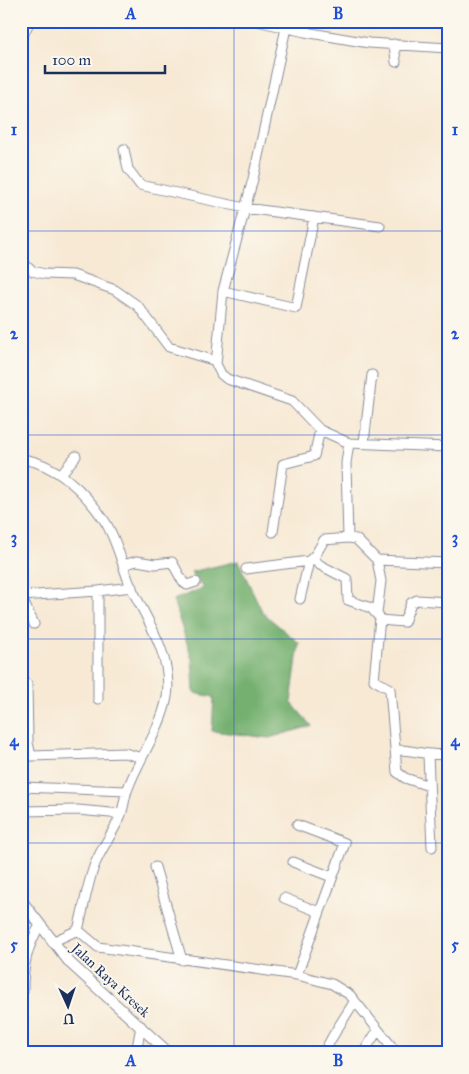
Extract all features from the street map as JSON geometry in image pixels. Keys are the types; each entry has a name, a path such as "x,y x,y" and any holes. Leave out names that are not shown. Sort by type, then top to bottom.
{"main road":[{"name":"Jalan Raya Kresek","path":"21,900 52,942 87,980 142,1026 168,1053"}],"street":[{"path":"21,39 30,21"},
{"path":"257,21 362,42 448,48"},
{"path":"305,32 307,21"},
{"path":"286,28 253,179 223,291 216,361 221,374 227,379 292,401 320,430 349,443 364,442 448,447"},
{"path":"394,44 396,62"},
{"path":"124,149 128,168 140,185 245,208 380,226"},
{"path":"223,291 296,308 314,217"},
{"path":"21,261 32,270 45,274 73,275 99,283 120,293 138,306 169,346 216,361"},
{"path":"364,442 372,375"},
{"path":"273,532 284,464 314,456 320,430"},
{"path":"348,538 346,463 349,443"},
{"path":"62,473 76,456"},
{"path":"21,459 48,466 62,473 105,521 163,655 167,676 167,696 161,716 127,791 121,814 95,864 78,930"},
{"path":"300,599 311,560 324,540 356,539 377,560 381,581 374,680 390,689 399,775 429,786"},
{"path":"246,569 311,560 347,579 348,600 371,608 379,616 404,622 411,603 417,600 448,602"},
{"path":"377,560 448,563"},
{"path":"123,565 137,561 155,564 172,562 183,582 187,585 196,582"},
{"path":"34,624 21,596 132,587"},
{"path":"98,591 98,699"},
{"path":"27,684 24,743 29,754 33,756 125,753 142,758"},
{"path":"396,750 412,750 428,755 448,754"},
{"path":"428,755 432,847"},
{"path":"21,787 127,791"},
{"path":"21,811 78,810 121,814"},
{"path":"297,824 345,843 297,975"},
{"path":"293,862 332,877"},
{"path":"154,866 182,960"},
{"path":"284,898 319,912"},
{"path":"24,991 23,969 26,956 40,925"},
{"path":"52,942 78,930"},
{"path":"78,930 98,947 297,975 332,984 350,995 396,1053"},
{"path":"324,1053 331,1037 337,1031 354,1002"},
{"path":"136,1053 142,1026"},
{"path":"364,1053 378,1030"}],"green space":[{"path":"238,561 263,613 299,643 291,702 311,726 269,738 212,731 214,697 194,693 192,659 173,600 204,588 191,572"},
{"path":"448,752 448,810 443,753"}]}
